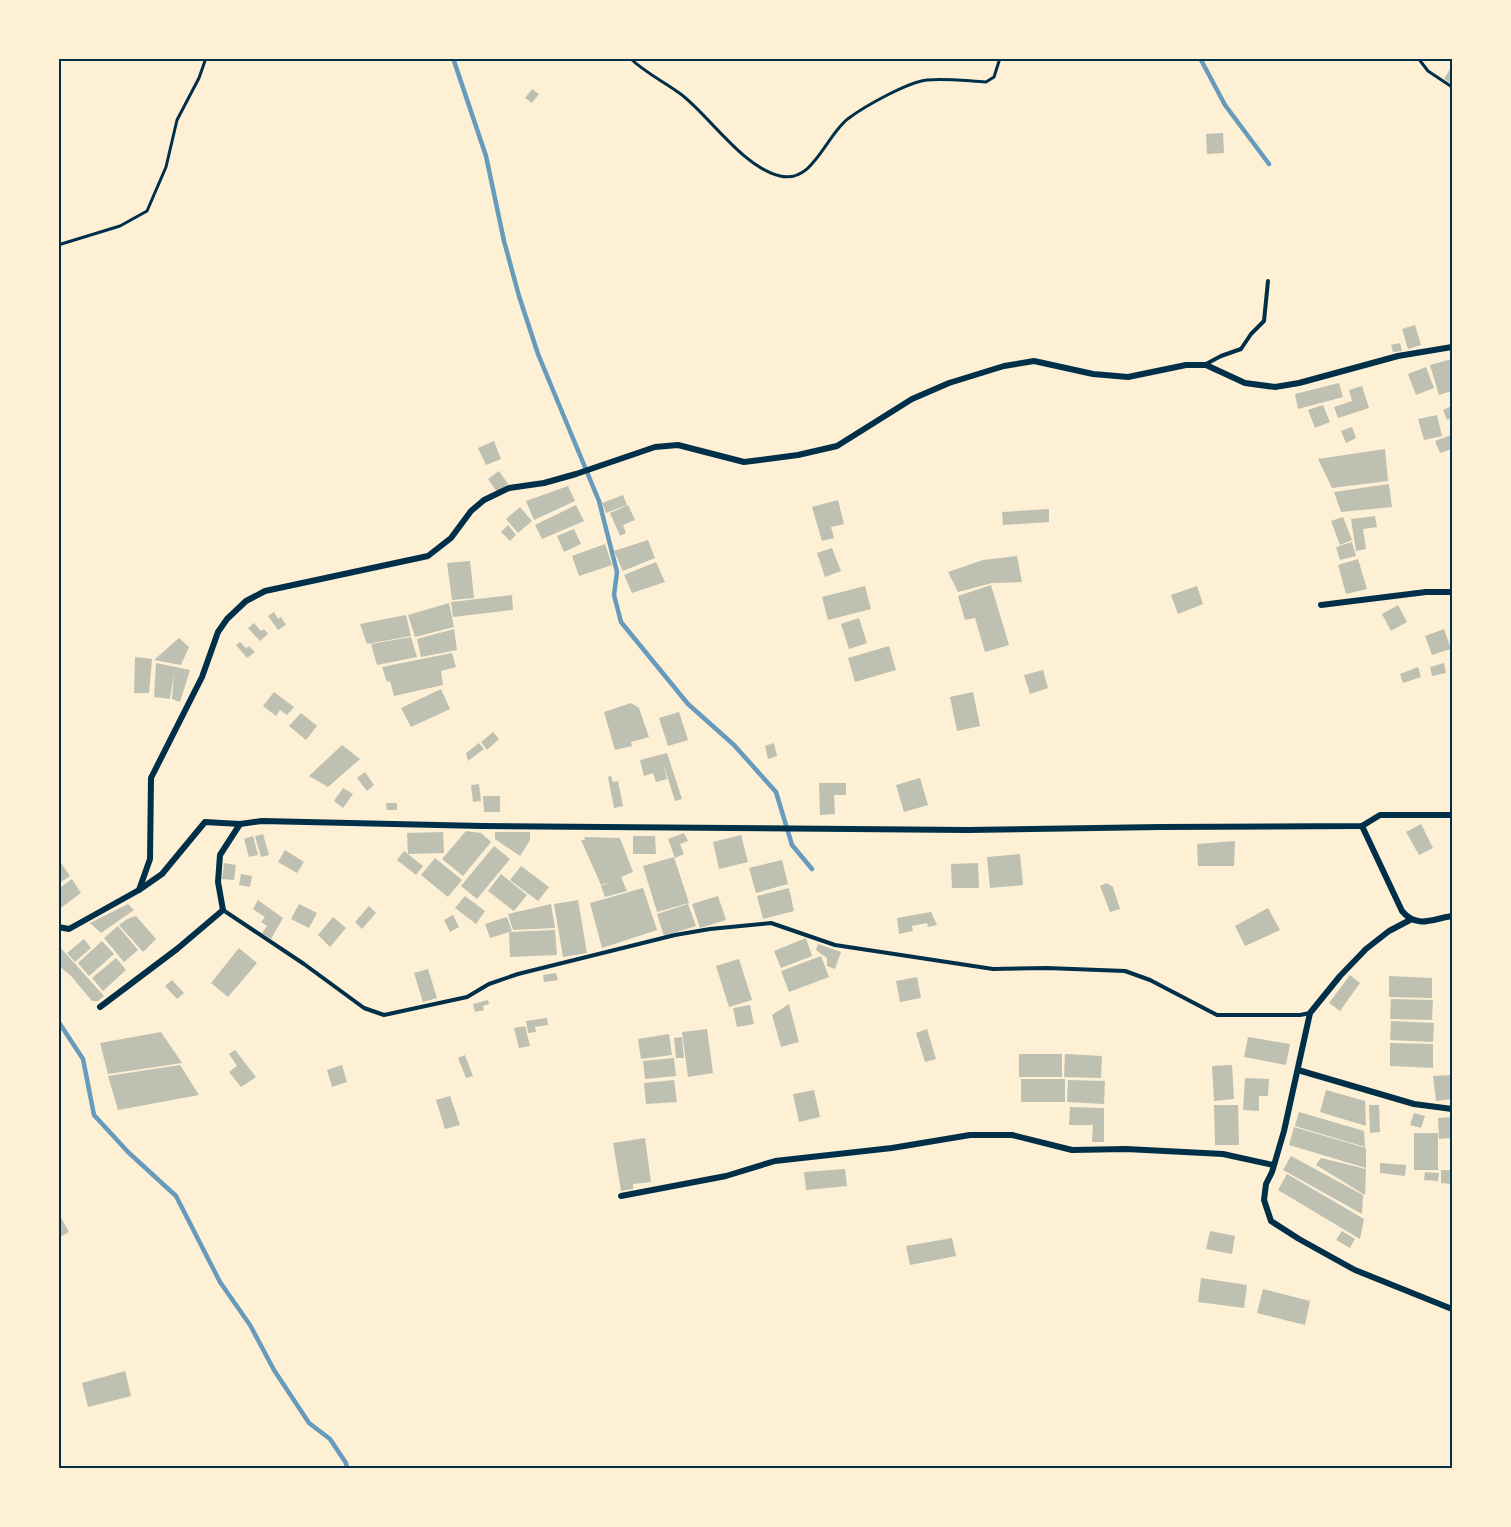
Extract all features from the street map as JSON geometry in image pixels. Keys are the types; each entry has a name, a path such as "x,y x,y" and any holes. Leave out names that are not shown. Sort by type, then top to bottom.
{"street":[{"path":"139,890 150,859 151,778 202,677 218,632 227,619 246,601 265,591 428,556 450,538 471,511 484,500 509,488 544,483 655,447 678,446 744,462 798,455 837,446 912,399 949,383 1004,366 1034,361 1093,374 1128,376 1186,364 1206,365 1245,383 1275,387 1299,383 1398,356 1452,347"},
{"path":"1321,605 1426,592 1452,592"},
{"path":"58,927 69,929 139,890 162,874 206,822 967,830 1362,826 1380,815 1452,815"},
{"path":"100,1007 177,949 223,910 219,882 220,855 240,824"},
{"path":"1362,826 1402,911 1410,920 1420,922 1452,916"},
{"path":"1410,920 1366,949 1310,1013 1284,1131 1272,1172 1266,1184 1264,1200 1271,1221 1299,1239 1355,1270 1452,1309"},
{"path":"1298,1070 1414,1104 1452,1108"},
{"path":"621,1196 726,1176 775,1161 892,1148 970,1135 1012,1135 1072,1150 1126,1149 1223,1154 1273,1165"}],"lane":[{"path":"1206,365 1240,349 1264,321 1269,281"},
{"path":"223,910 304,964 364,1008 384,1014 467,997 489,984 518,974 675,935 771,923 835,945 993,969 1047,968 1125,971 1150,980 1217,1015 1310,1013"}],"path":[{"path":"58,245 120,226 147,212 166,167 177,120 199,78 206,58"},
{"path":"630,58 684,96 735,148 765,171 782,177 799,174 810,168 831,136 847,119 883,97 925,80 986,82 994,77 1000,58"},
{"path":"1418,58 1428,71 1452,87"}],"building":[{"path":"1450,69 1452,70 1452,84 1444,79"},
{"path":"532,89 539,94 532,103 525,98"},
{"path":"1223,133 1224,153 1207,154 1206,134"},
{"path":"1415,325 1421,345 1408,349 1402,329"},
{"path":"1400,343 1402,351 1393,352 1391,345"},
{"path":"1452,359 1452,391 1439,395 1430,365"},
{"path":"1426,367 1434,388 1416,395 1408,374"},
{"path":"1339,383 1343,397 1298,409 1295,394"},
{"path":"1362,386 1369,408 1338,418 1334,407 1352,401 1349,390"},
{"path":"1323,405 1330,422 1315,428 1308,410"},
{"path":"1452,406 1452,418 1447,420 1443,410"},
{"path":"1437,415 1442,436 1424,440 1418,419"},
{"path":"1352,427 1356,438 1346,443 1341,431"},
{"path":"1451,435 1452,449 1440,453 1435,441"},
{"path":"494,441 501,459 486,465 478,448"},
{"path":"1385,449 1388,481 1332,488 1318,459"},
{"path":"499,471 508,484 497,492 488,479"},
{"path":"1389,484 1392,507 1341,512 1334,492"},
{"path":"568,486 575,501 534,520 526,501"},
{"path":"623,495 627,505 606,513 602,503"},
{"path":"838,500 844,524 831,527 834,538 822,541 812,507"},
{"path":"576,505 584,521 542,539 535,525"},
{"path":"628,505 635,520 623,525 626,533 620,536 610,513"},
{"path":"520,507 532,521 518,533 506,519"},
{"path":"1049,509 1049,522 1003,525 1002,512"},
{"path":"1375,516 1377,527 1363,529 1366,549 1356,551 1351,519"},
{"path":"1343,517 1352,540 1340,545 1331,521"},
{"path":"508,525 516,535 510,541 501,532"},
{"path":"574,529 581,544 564,552 557,536"},
{"path":"648,540 655,558 623,571 614,551"},
{"path":"1352,542 1356,556 1340,560 1336,547"},
{"path":"605,544 612,565 579,576 572,556"},
{"path":"832,548 841,571 825,577 817,553"},
{"path":"1017,556 1022,582 992,583 958,592 948,572 983,560"},
{"path":"1358,559 1367,589 1346,594 1338,565"},
{"path":"470,561 474,598 452,600 447,563"},
{"path":"656,562 665,582 632,593 624,575"},
{"path":"991,585 1009,645 985,652 975,618 965,620 958,596"},
{"path":"865,586 871,609 828,620 822,597"},
{"path":"1197,586 1203,604 1178,614 1171,595"},
{"path":"512,595 513,610 453,617 451,602"},
{"path":"449,603 454,627 415,637 408,615"},
{"path":"1398,605 1407,622 1391,631 1382,614"},
{"path":"274,612 278,619 281,617 286,625 278,630 268,616"},
{"path":"406,615 411,636 367,644 360,624"},
{"path":"859,618 867,643 849,649 841,624"},
{"path":"254,623 261,631 264,629 268,634 260,641 248,628"},
{"path":"454,629 457,650 421,657 417,639"},
{"path":"1444,629 1451,649 1432,655 1425,636"},
{"path":"411,637 417,657 377,665 371,644"},
{"path":"179,638 189,647 181,665 154,660"},
{"path":"240,642 255,652 247,658 236,645"},
{"path":"889,646 896,670 855,682 848,658"},
{"path":"452,653 456,667 441,671 443,685 394,696 390,681 387,682 382,667"},
{"path":"135,657 152,659 149,693 134,693"},
{"path":"156,663 190,670 180,702 172,699 174,674 170,699 154,697"},
{"path":"1444,663 1446,673 1432,676 1430,667"},
{"path":"1418,667 1421,677 1403,683 1400,674"},
{"path":"1043,670 1048,688 1030,694 1024,675"},
{"path":"441,689 450,709 411,727 401,708"},
{"path":"274,692 294,707 287,715 280,710 276,716 263,706"},
{"path":"973,692 980,726 957,731 950,697"},
{"path":"631,703 639,708 649,737 631,742 632,746 615,750 604,712"},
{"path":"679,712 688,740 668,746 659,718"},
{"path":"301,713 317,726 306,740 289,726"},
{"path":"493,732 499,739 487,750 481,742"},
{"path":"479,743 484,749 468,761 466,753"},
{"path":"774,743 777,756 768,759 765,746"},
{"path":"342,745 360,759 328,787 309,776"},
{"path":"667,753 682,799 675,801 663,763 667,779 656,782 653,773 644,776 640,760"},
{"path":"365,772 374,785 367,791 357,778"},
{"path":"611,776 613,782 618,781 623,806 614,808 608,777"},
{"path":"920,778 928,805 904,812 896,785"},
{"path":"819,783 846,783 846,795 834,795 835,814 820,815"},
{"path":"479,784 481,801 473,802 471,785"},
{"path":"343,788 353,794 343,808 334,801"},
{"path":"483,796 500,796 500,812 484,812"},
{"path":"386,803 397,803 397,810 387,810"},
{"path":"1421,824 1433,848 1419,855 1406,832"},
{"path":"466,831 481,833 491,842 463,876 442,859"},
{"path":"443,832 444,853 408,854 407,833"},
{"path":"495,832 530,832 530,840 520,856 495,839"},
{"path":"684,833 688,841 680,844 684,854 675,858 668,839"},
{"path":"263,834 269,855 261,857 255,836"},
{"path":"741,835 748,862 719,869 713,842"},
{"path":"253,836 258,855 249,857 244,839"},
{"path":"633,836 655,836 656,854 633,854"},
{"path":"584,837 620,838 633,872 621,877 627,891 605,897 601,886 611,882 601,885 581,840 585,840"},
{"path":"1235,841 1234,866 1198,866 1197,844"},
{"path":"494,846 510,859 477,899 461,886"},
{"path":"285,850 304,862 297,873 278,862"},
{"path":"404,851 423,866 416,875 397,860"},
{"path":"1020,854 1023,885 990,888 987,857"},
{"path":"674,857 689,903 657,912 643,866"},
{"path":"435,858 462,880 448,897 421,875"},
{"path":"782,860 788,884 756,893 749,868"},
{"path":"61,863 70,876 58,884 58,865"},
{"path":"224,863 236,865 234,880 222,879"},
{"path":"978,863 979,888 952,888 951,864"},
{"path":"521,866 549,887 538,901 510,880"},
{"path":"241,874 252,876 250,887 239,885"},
{"path":"501,874 527,895 514,911 488,891"},
{"path":"72,879 81,893 58,910 58,889"},
{"path":"1107,883 1113,887 1120,909 1110,912 1100,886"},
{"path":"643,888 657,930 602,948 590,903"},
{"path":"789,888 794,911 763,919 757,896"},
{"path":"465,896 485,911 476,924 455,908"},
{"path":"718,896 726,920 700,928 692,904"},
{"path":"258,900 283,918 271,939 262,933 267,926 261,922 265,917 253,909"},
{"path":"578,900 587,953 563,957 554,904"},
{"path":"128,904 134,910 101,933 90,923"},
{"path":"299,904 317,913 309,928 291,919"},
{"path":"551,904 555,928 513,930 508,914"},
{"path":"688,904 696,926 664,936 657,914"},
{"path":"369,906 376,913 362,929 355,922"},
{"path":"1268,908 1280,930 1245,946 1235,926"},
{"path":"931,912 937,925 928,927 927,923 912,926 913,931 899,934 897,918"},
{"path":"453,915 459,927 450,932 444,920"},
{"path":"136,916 156,939 143,952 119,925"},
{"path":"333,917 346,928 330,947 318,935"},
{"path":"507,917 512,931 490,938 485,924"},
{"path":"118,926 138,950 124,962 104,938"},
{"path":"555,930 557,955 510,957 509,932"},
{"path":"806,938 812,956 781,968 774,951"},
{"path":"84,939 91,948 75,962 67,953"},
{"path":"102,941 114,954 89,976 78,963"},
{"path":"818,944 841,952 835,969 827,966 827,958 816,950"},
{"path":"58,945 104,996 98,1001 92,1001 71,976 58,965"},
{"path":"239,948 257,963 228,997 211,983"},
{"path":"821,956 829,977 789,992 781,971"},
{"path":"116,958 126,970 103,991 92,978"},
{"path":"739,959 752,1000 729,1007 716,966"},
{"path":"428,969 437,998 423,1002 414,973"},
{"path":"556,973 558,980 544,982 543,975"},
{"path":"1350,975 1360,983 1340,1011 1329,1003"},
{"path":"1389,976 1432,978 1432,998 1389,997"},
{"path":"917,977 921,998 900,1002 896,981"},
{"path":"172,980 184,993 177,999 165,986"},
{"path":"1391,999 1433,1000 1432,1020 1390,1019"},
{"path":"488,1000 489,1004 483,1006 484,1010 475,1012 473,1004"},
{"path":"789,1004 799,1042 781,1047 772,1015"},
{"path":"750,1005 754,1024 737,1027 733,1008"},
{"path":"547,1018 548,1025 535,1027 536,1032 528,1033 526,1021"},
{"path":"1391,1021 1434,1023 1433,1042 1390,1040"},
{"path":"525,1026 530,1046 519,1048 514,1028"},
{"path":"707,1029 713,1073 688,1077 682,1032"},
{"path":"927,1029 936,1059 925,1062 916,1033"},
{"path":"161,1032 182,1063 108,1074 100,1043"},
{"path":"669,1034 672,1055 641,1059 638,1039"},
{"path":"682,1037 684,1058 676,1058 674,1038"},
{"path":"1248,1037 1290,1044 1286,1065 1244,1057"},
{"path":"1390,1043 1433,1044 1433,1068 1390,1066"},
{"path":"235,1050 256,1077 241,1087 229,1072 237,1066 229,1054"},
{"path":"1019,1054 1062,1054 1062,1077 1019,1077"},
{"path":"1065,1054 1102,1056 1101,1078 1064,1077"},
{"path":"465,1055 473,1076 466,1078 458,1058"},
{"path":"674,1058 676,1076 645,1079 643,1061"},
{"path":"180,1065 199,1095 118,1110 108,1076"},
{"path":"342,1065 347,1082 332,1087 327,1070"},
{"path":"1232,1065 1234,1099 1214,1101 1212,1066"},
{"path":"1452,1075 1452,1099 1436,1101 1433,1076"},
{"path":"1245,1078 1269,1079 1268,1096 1259,1096 1259,1111 1243,1110"},
{"path":"1021,1079 1065,1079 1065,1102 1021,1102"},
{"path":"674,1080 677,1102 646,1104 644,1083"},
{"path":"1068,1080 1105,1081 1104,1104 1067,1102"},
{"path":"814,1090 820,1117 799,1122 793,1094"},
{"path":"1326,1090 1365,1101 1366,1126 1320,1112"},
{"path":"450,1096 460,1125 445,1129 436,1100"},
{"path":"1214,1105 1238,1105 1239,1145 1215,1145"},
{"path":"1369,1105 1379,1105 1380,1132 1370,1133"},
{"path":"1070,1107 1104,1108 1104,1142 1092,1142 1093,1125 1069,1125"},
{"path":"1299,1112 1364,1131 1365,1147 1295,1126"},
{"path":"1414,1113 1425,1116 1421,1128 1410,1125"},
{"path":"1452,1117 1452,1138 1439,1139 1438,1118"},
{"path":"1294,1127 1366,1148 1366,1168 1289,1145"},
{"path":"1414,1133 1438,1133 1438,1170 1414,1170"},
{"path":"645,1138 651,1182 633,1184 633,1189 621,1191 613,1143"},
{"path":"1291,1156 1363,1195 1362,1214 1283,1170"},
{"path":"1321,1158 1366,1169 1365,1195 1316,1165"},
{"path":"1380,1163 1406,1165 1405,1176 1380,1173"},
{"path":"845,1169 847,1186 806,1190 804,1172"},
{"path":"1441,1170 1452,1170 1452,1184 1441,1183"},
{"path":"1425,1172 1439,1173 1438,1181 1424,1180"},
{"path":"1287,1174 1364,1219 1360,1239 1278,1190"},
{"path":"58,1212 69,1232 58,1238"},
{"path":"1210,1231 1235,1236 1232,1254 1206,1249"},
{"path":"1342,1231 1355,1239 1350,1248 1336,1240"},
{"path":"952,1238 956,1256 910,1265 906,1246"},
{"path":"1201,1278 1247,1285 1244,1308 1198,1302"},
{"path":"1263,1289 1310,1301 1305,1325 1257,1313"},
{"path":"125,1371 131,1396 88,1407 82,1383"}],"waterway":[{"path":"453,58 486,156 504,241 538,354 599,501 617,572 614,595 621,622 688,704 734,745 776,792 792,845 812,869"},
{"path":"1200,58 1225,105 1269,164"},
{"path":"58,1021 83,1059 94,1115 128,1152 176,1196 220,1282 250,1325 274,1370 309,1423 330,1439 347,1468"}]}
